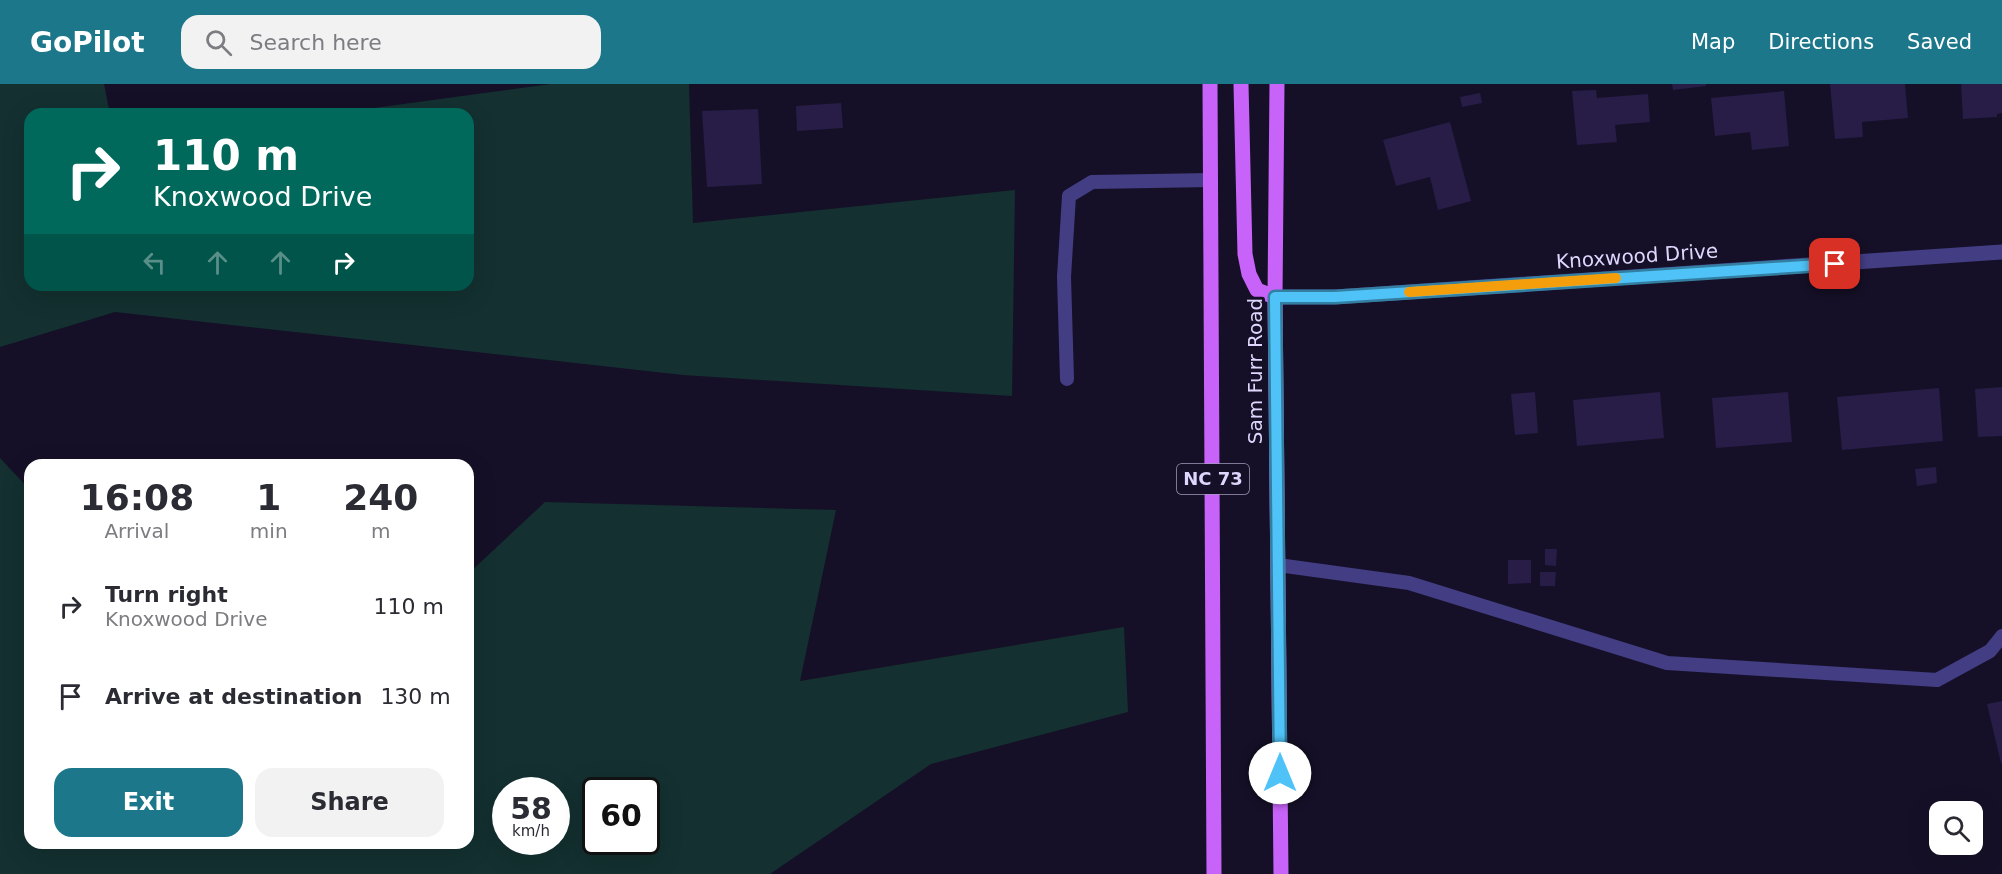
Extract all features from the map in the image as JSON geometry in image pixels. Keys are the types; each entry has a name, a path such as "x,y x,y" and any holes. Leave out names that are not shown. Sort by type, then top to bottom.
{"main road":[{"name":"NC 73","path":"1210,84 1214,874"},
{"path":"1241,84 1245,254 1249,274 1257,290 1275,297"},
{"name":"Sam Furr Road","path":"1277,84 1275,297 1281,874"}],"street":[{"name":"Knoxwood Drive","path":"1275,297 1335,297 2002,252"}],"lane":[{"path":"1067,379 1064,277 1069,196 1092,182 1211,180"},
{"path":"1278,566 1409,583 1667,663 1937,680 1990,651 2002,636"}],"green space":[{"path":"0,84 104,84 109,108 24,108 24,291 474,291 474,108 374,108 551,84 689,84 693,223 1015,190 1012,396 683,375 115,312 0,347"},
{"path":"0,458 24,484 24,849 474,849 474,568 545,502 836,510 800,681 1124,627 1128,712 931,764 770,874 0,874"}],"building":[{"path":"1672,84 1706,84 1706,86 1673,90"},
{"path":"1830,84 1905,84 1908,118 1862,122 1863,137 1835,139"},
{"path":"1961,84 2002,84 2002,113 1997,114 1997,117 1963,119"},
{"path":"1596,90 1597,98 1648,94 1650,122 1615,125 1617,142 1577,145 1572,91"},
{"path":"1784,91 1789,146 1752,150 1750,132 1715,136 1711,98"},
{"path":"1480,93 1482,103 1462,107 1460,97"},
{"path":"841,103 843,128 797,131 796,106"},
{"path":"758,109 762,184 707,187 702,111"},
{"path":"1450,122 1471,201 1438,210 1430,177 1396,186 1383,140"},
{"path":"2002,387 2002,436 1978,437 1975,389"},
{"path":"1939,388 1943,441 1842,450 1837,397"},
{"path":"1535,392 1538,433 1515,435 1511,394"},
{"path":"1660,392 1664,438 1577,446 1573,400"},
{"path":"1788,392 1792,442 1716,448 1712,398"},
{"path":"1936,467 1937,483 1917,486 1915,469"},
{"path":"1545,549 1557,549 1556,566 1545,565"},
{"path":"1508,560 1531,560 1531,583 1508,584"},
{"path":"1540,572 1556,572 1555,586 1540,586"},
{"path":"2002,701 2002,763 2001,763 1987,704"}],"slow traffic":[{"path":"1409,292 1616,278"}],"route":[{"path":"1280,773 1275,297 1335,297 1835,264"}]}
